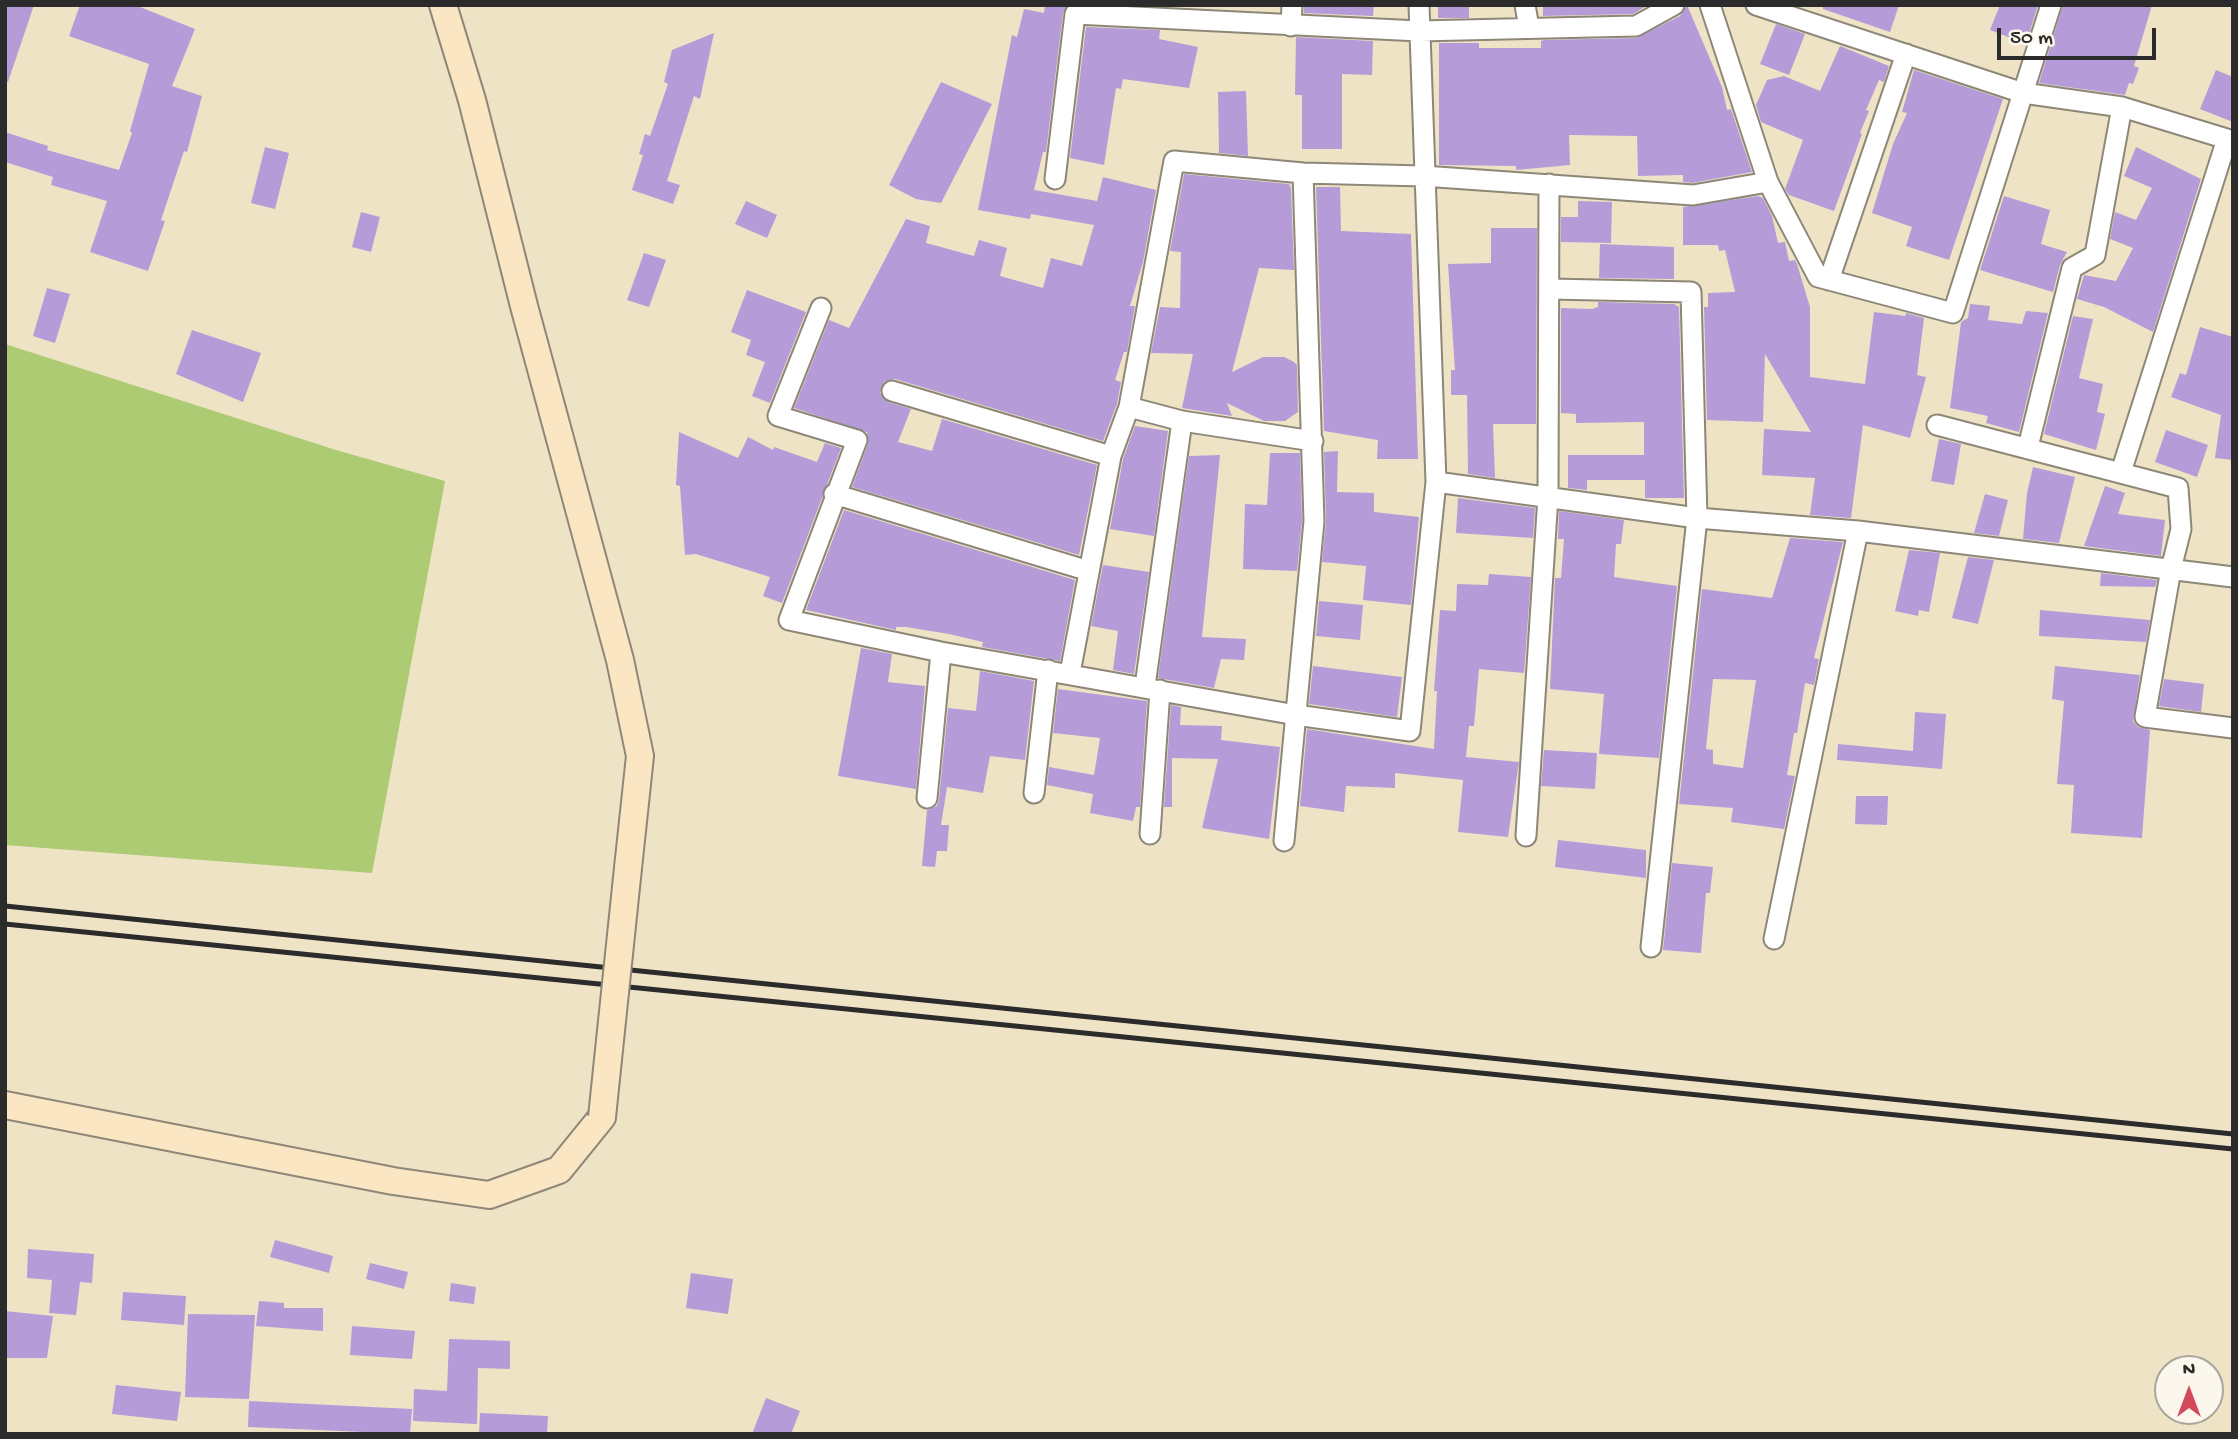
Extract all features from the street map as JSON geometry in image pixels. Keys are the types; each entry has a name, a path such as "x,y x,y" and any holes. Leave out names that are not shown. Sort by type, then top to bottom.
{"main road":[{"path":"5,1105 393,1181 489,1195 559,1170 602,1117 640,756 620,660 524,306 472,100 443,5"}],"street":[{"path":"1291,26 1292,5"},
{"path":"821,308 778,416 857,440 834,494 789,620 941,652 1296,715 1410,731 1436,482 1419,5"},
{"path":"1525,5 1529,28"},
{"path":"1055,179 1075,14 1419,31 1636,26 1674,5"},
{"path":"1710,5 1768,182 1818,277 1953,313 2051,5"},
{"path":"1756,5 2024,93 2122,107 2227,139 2121,472"},
{"path":"1829,280 1906,54"},
{"path":"2028,447 2072,268 2095,255 2122,107"},
{"path":"1070,673 1111,456 1129,407 1174,161 1303,173 1423,176 1693,195 1768,182"},
{"path":"1284,841 1314,521 1303,173"},
{"path":"1526,836 1548,496 1549,184"},
{"path":"1550,289 1691,292 1697,519 1651,947"},
{"path":"892,391 1111,456"},
{"path":"1129,407 1182,421 1313,441"},
{"path":"1150,834 1153,688 1182,421"},
{"path":"1937,425 2178,488 2181,529 2171,569 2145,717 2233,729"},
{"path":"1436,482 1697,519 1858,531 2233,577"},
{"path":"834,494 1089,571"},
{"path":"1774,939 1858,531"},
{"path":"927,798 941,652"},
{"path":"1034,793 1048,670"}],"green space":[{"path":"5,344 336,450 445,481 372,873 5,845"}],"building":[{"path":"5,5 34,5 8,82 5,81"},
{"path":"80,5 135,5 195,29 172,86 202,96 187,152 184,151 161,220 165,221 148,271 90,252 107,201 51,185 53,177 5,162 5,132 48,146 47,150 119,170 132,133 130,131 149,64 69,36"},
{"path":"1045,5 1067,5 1063,13 1046,152 1043,152 1034,190 1097,201 1103,177 1156,190 1143,262 1130,306 1135,306 1127,352 1124,352 1115,380 1121,382 1117,404 1103,441 895,379 884,382 880,393 888,402 911,409 898,442 932,451 942,419 1097,465 1079,555 852,487 868,444 867,432 794,408 829,320 849,328 906,219 930,226 926,243 974,256 979,240 1007,248 1000,276 1043,288 1051,258 1082,266 1094,225 1031,214 1030,219 978,210 1012,35 1017,37 1024,9 1044,13"},
{"path":"1304,5 1374,5 1373,16 1304,13"},
{"path":"1438,5 1469,5 1469,18 1438,18"},
{"path":"1543,5 1648,5 1633,14 1543,16"},
{"path":"1687,5 1722,87 1727,110 1731,109 1752,172 1692,183 1683,182 1683,175 1638,176 1637,136 1569,135 1570,165 1516,170 1516,166 1439,165 1439,43 1479,43 1479,48 1541,48 1541,41 1544,40 1636,38 1680,16"},
{"path":"1823,5 1899,5 1890,32 1823,9"},
{"path":"2000,5 2038,5 2026,44 1990,30"},
{"path":"2063,5 2152,5 2134,66 2139,68 2125,95 2039,83"},
{"path":"1776,24 1805,34 1789,75 1760,64"},
{"path":"1086,27 1160,30 1159,39 1198,47 1189,88 1123,79 1121,89 1116,88 1104,165 1070,158"},
{"path":"714,33 700,99 694,96 667,181 680,185 673,204 632,190 643,155 639,154 645,134 650,136 668,84 664,82 672,50"},
{"path":"1296,37 1373,41 1372,75 1342,74 1342,149 1302,149 1302,95 1295,95"},
{"path":"1840,46 1889,66 1884,82 1879,80 1866,110 1869,111 1860,133 1862,134 1834,211 1789,195 1785,189 1803,140 1761,122 1756,105 1767,80 1784,76 1820,91"},
{"path":"1914,70 2003,99 1949,260 1906,246 1912,227 1872,213 1893,144 1907,113 1902,112"},
{"path":"2216,70 2233,77 2233,122 2200,109"},
{"path":"941,82 992,104 941,203 916,199 889,185"},
{"path":"1246,91 1248,156 1219,153 1218,92"},
{"path":"265,147 289,153 275,209 251,203"},
{"path":"2136,147 2201,179 2153,332 2104,307 2077,299 2084,275 2116,281 2133,248 2110,239 2115,212 2136,220 2152,188 2124,176"},
{"path":"1184,174 1289,184 1291,188 1294,270 1259,268 1232,372 1263,357 1284,357 1294,362 1297,365 1298,412 1285,421 1264,421 1227,403 1232,416 1182,408 1193,354 1151,353 1160,307 1180,308 1181,252 1170,251"},
{"path":"1316,187 1340,187 1341,231 1411,234 1418,459 1377,459 1378,440 1324,431"},
{"path":"1758,196 1763,198 1772,216 1778,243 1785,242 1789,261 1795,260 1797,264 1810,307 1810,377 1865,384 1874,312 1905,316 1906,313 1924,318 1917,375 1926,377 1910,438 1863,425 1851,518 1810,515 1815,478 1762,475 1764,429 1811,432 1765,354 1763,422 1707,420 1704,307 1708,307 1708,293 1735,292 1725,250 1719,251 1718,245 1683,245 1683,207"},
{"path":"2004,196 2050,210 2041,244 2067,252 2060,265 2053,292 1980,270"},
{"path":"746,201 777,215 767,238 735,224"},
{"path":"1578,201 1612,202 1611,243 1561,242 1561,217 1578,217"},
{"path":"361,212 380,217 371,252 352,247"},
{"path":"1491,228 1537,228 1536,424 1493,424 1495,478 1468,474 1467,395 1451,395 1451,370 1455,370 1448,264 1491,263"},
{"path":"1600,244 1674,247 1674,279 1599,278"},
{"path":"644,253 666,260 649,307 627,300"},
{"path":"47,288 70,294 55,343 33,336"},
{"path":"747,290 806,312 770,403 752,396 765,362 746,355 751,340 731,332"},
{"path":"1598,302 1674,304 1679,307 1684,498 1645,498 1645,480 1587,480 1587,490 1568,488 1568,455 1644,455 1644,422 1576,423 1576,414 1561,413 1561,308 1592,309 1598,307"},
{"path":"1970,304 1990,306 1988,320 2022,324 2026,311 2048,313 2019,432 1986,423 1988,416 1950,408 1961,322 1968,318"},
{"path":"2073,316 2093,319 2079,378 2103,384 2097,412 2105,414 2096,450 2044,434"},
{"path":"2200,327 2233,337 2233,460 2215,458 2221,415 2171,397 2180,373 2186,375"},
{"path":"192,330 261,353 243,402 176,374"},
{"path":"1135,426 1168,431 1154,536 1110,529 1123,459"},
{"path":"2166,430 2208,445 2197,477 2155,462"},
{"path":"679,432 738,458 748,437 773,450 774,447 817,462 825,443 841,448 782,603 763,596 770,577 696,554 685,555 680,486 676,485"},
{"path":"1939,439 1961,444 1954,485 1931,481"},
{"path":"1338,451 1337,492 1374,493 1374,512 1419,517 1411,605 1363,600 1366,566 1322,562 1326,521 1324,452"},
{"path":"1270,453 1300,453 1302,521 1297,571 1243,569 1245,504 1267,505"},
{"path":"1220,455 1202,637 1246,639 1244,660 1221,659 1214,688 1158,678 1189,456"},
{"path":"2033,467 2075,477 2059,543 2023,539 2027,493"},
{"path":"2105,486 2125,493 2118,514 2165,520 2161,556 2084,546"},
{"path":"1985,494 2008,500 1999,536 1974,533"},
{"path":"1458,498 1535,508 1533,538 1456,533"},
{"path":"844,510 1075,580 1060,661 982,647 983,642 949,634 906,627 896,627 896,630 806,610"},
{"path":"1559,511 1624,520 1621,544 1616,544 1614,577 1677,586 1659,758 1599,754 1604,694 1550,689 1555,578 1561,578 1564,539 1558,539"},
{"path":"1790,538 1843,542 1814,658 1819,659 1814,685 1805,683 1797,733 1794,733 1787,775 1795,776 1784,829 1731,822 1733,808 1679,804 1702,589 1772,598","holes":["1713,679 1756,680 1743,768 1713,764 1713,750 1706,749"]},
{"path":"1909,550 1940,553 1929,612 1919,610 1918,616 1895,611"},
{"path":"1968,557 1994,560 1978,624 1952,618"},
{"path":"1103,565 1149,572 1134,674 1113,670 1118,631 1091,626"},
{"path":"2101,573 2157,580 2155,587 2100,586"},
{"path":"1489,574 1531,577 1524,673 1479,669 1474,726 1469,726 1466,757 1519,762 1508,837 1458,832 1463,780 1395,773 1395,788 1346,786 1344,812 1300,806 1307,729 1434,749 1437,691 1434,691 1440,610 1456,611 1457,584 1488,585"},
{"path":"1319,601 1363,605 1360,640 1316,636"},
{"path":"2040,610 2150,620 2146,642 2039,636"},
{"path":"861,648 892,654 888,682 925,686 916,789 838,776"},
{"path":"1313,666 1402,677 1397,717 1309,704"},
{"path":"2055,666 2140,675 2133,721 2138,727 2150,730 2142,838 2071,833 2074,785 2057,784 2064,701 2052,699"},
{"path":"980,671 1034,681 1025,760 990,756 983,793 947,787 941,825 949,825 947,851 937,851 935,867 922,866 927,810 937,806 939,799 948,708 976,711"},
{"path":"2164,679 2204,684 2201,712 2159,706"},
{"path":"1058,689 1147,701 1140,807 1136,807 1133,821 1090,813 1093,794 1047,785 1049,767 1094,775 1100,738 1053,733"},
{"path":"1171,705 1181,707 1180,725 1222,726 1221,740 1280,747 1269,839 1202,828 1218,759 1172,758 1172,807 1164,807"},
{"path":"1915,712 1946,714 1942,769 1837,760 1838,744 1913,751"},
{"path":"1544,750 1597,753 1595,789 1541,786"},
{"path":"1856,796 1888,796 1887,825 1855,824"},
{"path":"1558,840 1646,850 1646,878 1555,867"},
{"path":"1672,863 1713,867 1710,893 1706,893 1701,953 1663,950"},
{"path":"275,1240 333,1256 329,1273 270,1257"},
{"path":"28,1249 94,1254 92,1283 80,1282 76,1315 49,1313 52,1280 27,1278"},
{"path":"370,1263 408,1272 404,1289 366,1279"},
{"path":"691,1273 733,1279 728,1314 686,1308"},
{"path":"451,1283 476,1287 474,1304 449,1301"},
{"path":"123,1292 186,1296 184,1325 121,1320"},
{"path":"259,1301 284,1303 284,1308 323,1308 323,1331 256,1326"},
{"path":"5,1311 53,1316 47,1358 5,1358"},
{"path":"188,1314 255,1315 249,1399 185,1397"},
{"path":"352,1326 415,1331 412,1359 350,1355"},
{"path":"449,1339 510,1341 510,1369 478,1368 477,1424 413,1421 414,1389 447,1391"},
{"path":"116,1385 181,1392 177,1421 112,1414"},
{"path":"766,1398 800,1411 791,1434 752,1434"},
{"path":"249,1401 412,1409 410,1434 248,1427"},
{"path":"480,1413 548,1416 547,1434 479,1434"}],"railway":[{"path":"5,906 2233,1134"},
{"path":"5,924 2233,1149"}]}
